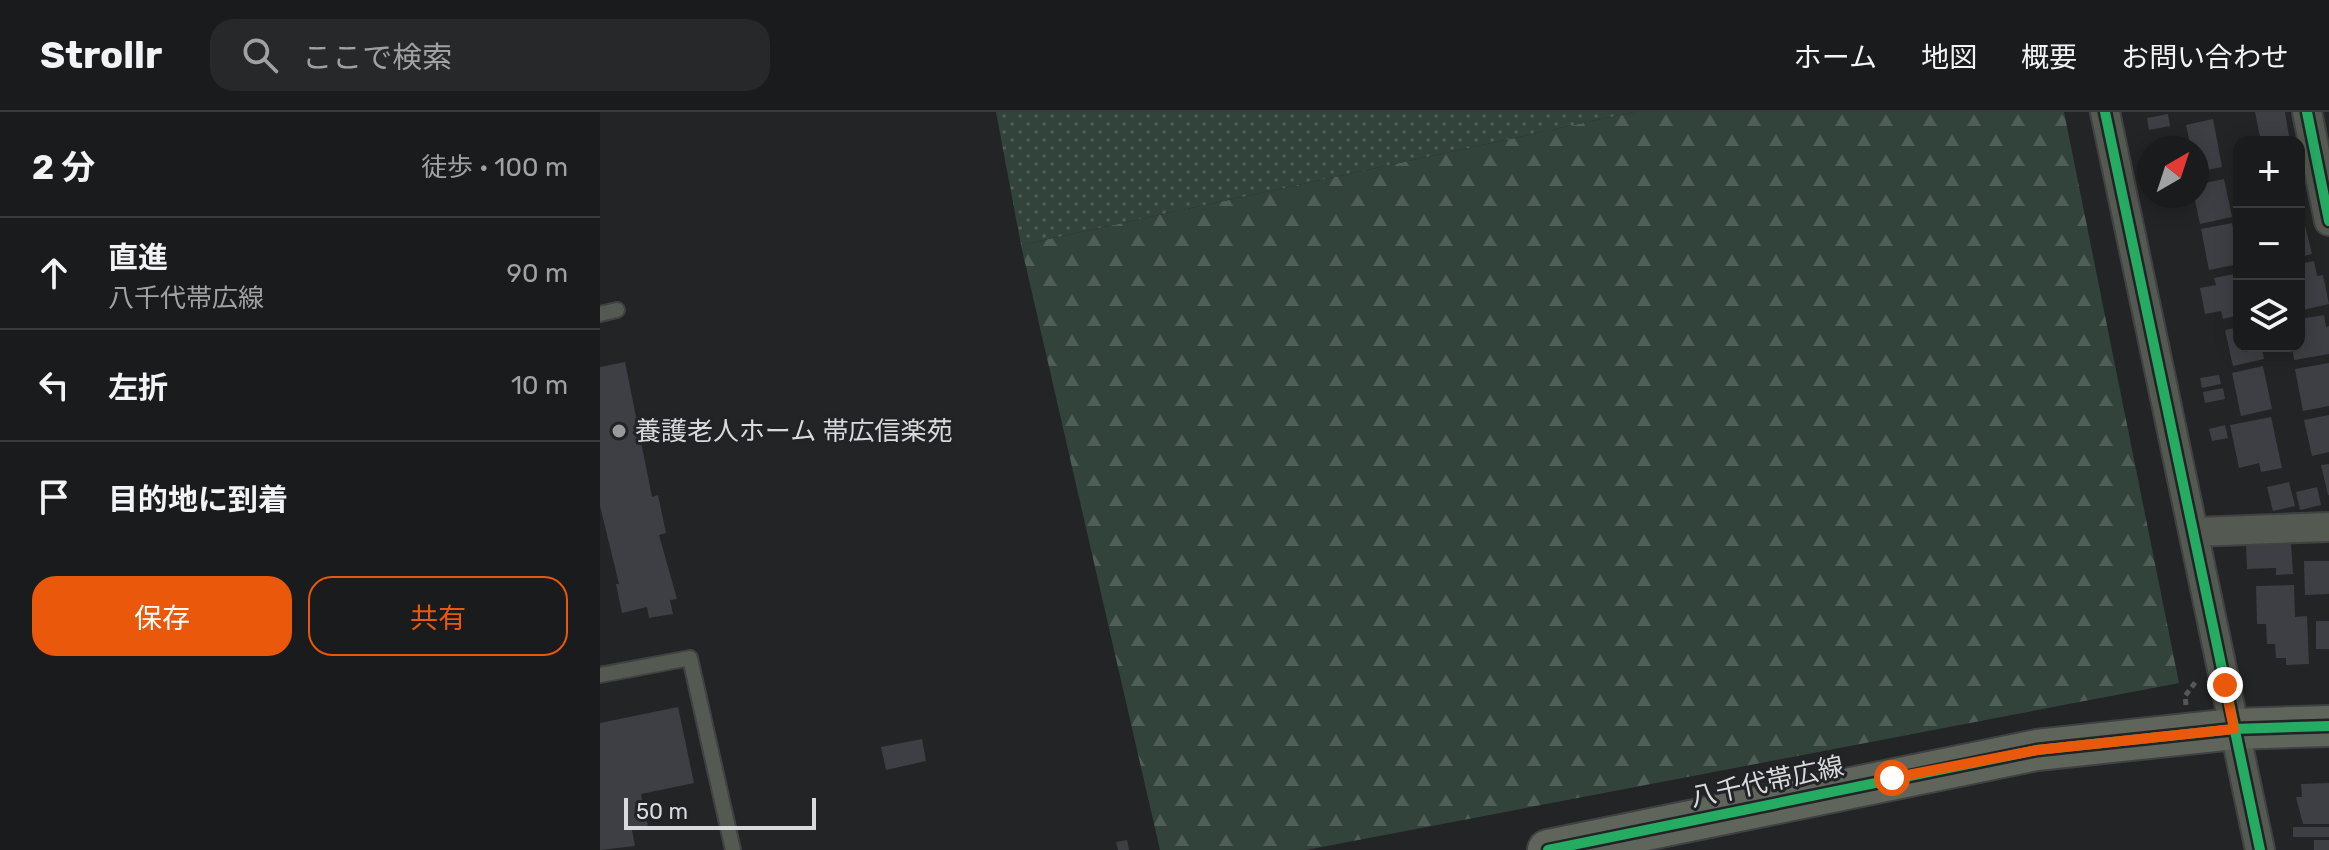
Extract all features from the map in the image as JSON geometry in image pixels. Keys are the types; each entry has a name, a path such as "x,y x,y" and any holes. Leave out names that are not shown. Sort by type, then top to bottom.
{"main road":[{"name":"八千代帯広線","path":"1548,850 2037,750 2234,729 2329,726"}],"street":[{"path":"2105,112 2260,850"},
{"path":"2315,115 2329,221"},
{"path":"2195,532 2329,527"}],"lane":[{"path":"600,314 617,310"},
{"path":"600,675 690,658 733,850"}],"green space":[{"path":"996,112 1634,112 1021,245"},
{"path":"1634,112 2064,112 2179,683 1306,850 1160,850 1021,245"}],"building":[{"path":"2255,112 2285,112 2289,136 2260,136"},
{"path":"2168,114 2170,126 2149,130 2147,118"},
{"path":"2213,119 2222,167 2209,170 2209,136 2188,136 2186,125"},
{"path":"2224,179 2232,217 2200,224 2197,208 2209,208 2209,182"},
{"path":"2232,223 2233,265 2209,270 2201,229"},
{"path":"2305,225 2312,254 2305,256"},
{"path":"2314,261 2317,276 2323,275 2329,304 2305,310 2305,263"},
{"path":"2233,274 2233,316 2223,319 2221,311 2205,314 2200,288 2216,285 2214,278"},
{"path":"2324,315 2326,327 2329,326 2329,354 2294,360 2293,352 2305,352 2305,318"},
{"path":"2233,328 2233,352 2262,352 2264,359 2233,366 2225,330"},
{"name":"養護老人ホーム 帯広信楽苑","path":"625,362 652,497 658,495 666,533 659,535 677,599 670,600 673,614 649,618 647,607 622,613 616,584 619,584 600,506 600,367"},
{"path":"2329,363 2329,406 2303,411 2295,369"},
{"path":"2263,366 2272,409 2241,416 2232,373"},
{"path":"2219,375 2221,384 2202,388 2200,378"},
{"path":"2223,388 2225,399 2205,403 2203,392"},
{"path":"2329,415 2329,452 2312,456 2304,420"},
{"path":"2271,417 2282,468 2261,472 2259,463 2239,468 2230,425"},
{"path":"2225,425 2228,438 2212,441 2209,429"},
{"path":"2329,464 2329,495 2328,495 2321,465"},
{"path":"2289,482 2295,506 2273,511 2267,487"},
{"path":"2317,487 2321,505 2300,510 2296,492"},
{"path":"2291,543 2293,574 2276,575 2276,568 2247,569 2246,545"},
{"path":"2304,561 2329,561 2329,594 2305,595"},
{"path":"2294,585 2295,617 2307,616 2309,664 2286,665 2286,658 2276,658 2275,644 2267,644 2266,624 2257,624 2256,586"},
{"path":"2316,621 2329,621 2329,649 2316,649"},
{"path":"678,707 694,783 641,794 648,826 632,830 635,846 600,850 600,723"},
{"path":"922,739 926,761 886,770 881,747"},
{"path":"2329,783 2329,824 2303,824 2296,797 2302,797 2301,784"},
{"path":"2293,827 2329,827 2329,837 2293,837"},
{"path":"1127,840 1129,850 1118,850 1116,842"},
{"path":"2314,840 2329,840 2329,850 2314,850"}],"cycle path":[{"path":"2105,112 2260,850"},
{"path":"2307,112 2329,221"},
{"path":"1548,850 2037,750 2234,729 2329,726"}],"place":[{"name":"養護老人ホーム 帯広信楽苑","path":"619,431"}],"route":[{"path":"1892,778 2037,750 2234,729 2225,685"}]}
